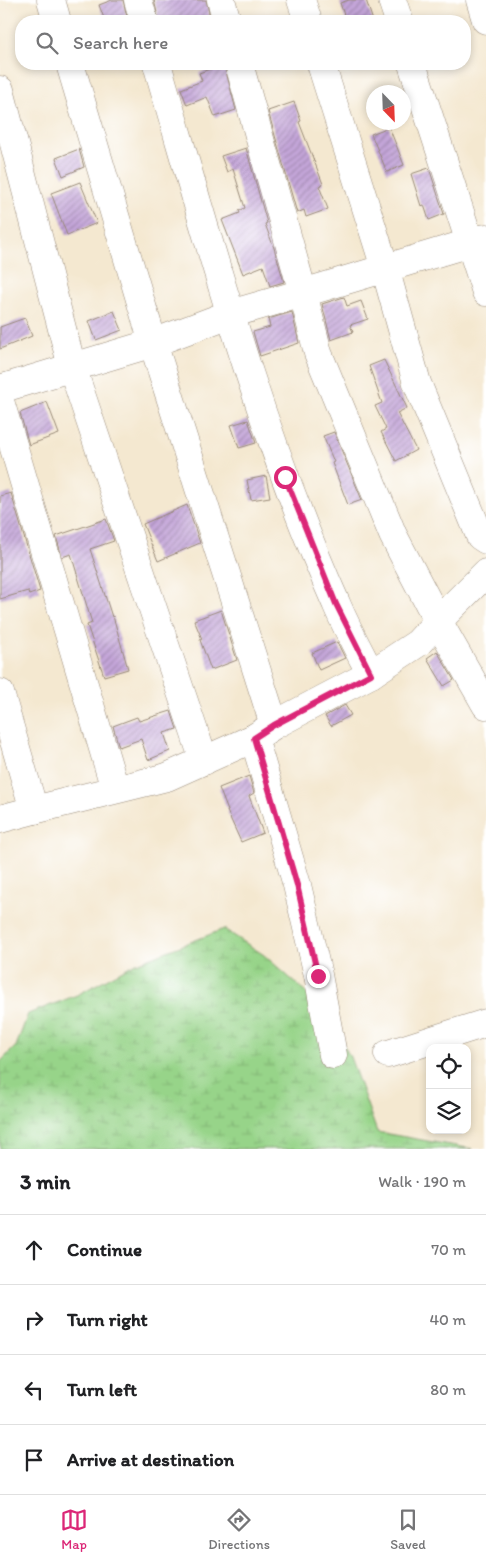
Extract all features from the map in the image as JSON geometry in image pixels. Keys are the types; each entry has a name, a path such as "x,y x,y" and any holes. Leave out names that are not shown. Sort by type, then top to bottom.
{"street":[{"path":"51,0 55,15"},
{"path":"138,0 142,15"},
{"path":"221,0 225,15"},
{"path":"302,0 306,15"},
{"path":"392,0 397,15"},
{"path":"480,0 486,20"},
{"path":"72,70 153,343 264,731 318,976 333,1055"},
{"path":"159,70 230,314 285,477 336,604 371,674"},
{"path":"241,70 318,353 393,535 438,621 486,705"},
{"path":"323,70 385,268 417,383 480,536 486,540"},
{"path":"414,70 478,240 486,292"},
{"path":"0,90 72,367 204,761"},
{"path":"0,389 153,343 230,314 478,240"},
{"path":"0,401 115,789"},
{"path":"0,819 115,789 167,778 264,731 371,674 418,643 486,574"},
{"path":"2,706 34,810"},
{"path":"388,1054 486,1023"}],"green space":[{"path":"224,929 264,955 324,1008 350,1057 377,1132 473,1149 0,1149 0,1062 16,1046 28,1014 77,995 134,964"}],"building":[{"path":"112,0 123,0 127,15 103,15 99,5"},
{"path":"154,0 206,0 210,15 158,15"},
{"path":"349,0 366,0 371,15 344,15 340,3"},
{"path":"207,70 226,70 236,110 215,117 207,97 187,105 181,89 202,81 199,73"},
{"path":"294,102 301,121 299,122 323,184 319,186 328,209 306,217 304,210 297,213 268,111"},
{"path":"381,130 390,130 404,165 387,172 371,134"},
{"path":"246,148 267,223 265,224 284,282 270,286 263,266 243,274 222,220 240,213 239,211 245,208 233,169 227,172 221,156"},
{"path":"79,149 84,167 63,176 56,158"},
{"path":"429,168 444,214 429,220 424,205 421,206 411,174"},
{"path":"80,182 97,223 67,235 51,193"},
{"path":"344,297 347,306 361,301 368,319 350,325 353,332 331,340 322,304"},
{"path":"114,311 122,330 96,340 89,321"},
{"path":"292,312 299,343 260,356 253,332 270,327 268,319"},
{"path":"25,318 32,336 0,349 0,327"},
{"path":"384,360 407,408 397,413 416,450 396,461 381,432 386,429 375,406 382,403 369,366"},
{"path":"47,402 59,434 29,445 20,413"},
{"path":"248,420 256,443 239,448 231,425"},
{"path":"334,432 362,500 348,505 323,436"},
{"path":"266,476 270,497 251,500 247,480"},
{"path":"11,493 40,591 29,595 28,591 0,599 0,496"},
{"path":"187,505 200,543 158,561 143,524"},
{"path":"106,519 114,541 90,549 113,616 128,669 104,676 87,625 92,623 71,554 62,557 56,536"},
{"path":"221,610 237,660 211,670 194,620"},
{"path":"337,642 345,658 319,670 312,653"},
{"path":"437,651 454,680 444,686 427,658"},
{"path":"345,705 351,715 331,726 325,716"},
{"path":"171,711 177,729 164,733 170,751 148,760 141,739 119,747 113,726 137,717 139,721"},
{"path":"249,776 254,793 249,796 263,833 241,842 219,788"}],"route":[{"path":"285,477 336,604 371,674 274,725 254,738 297,885 318,976"}]}
